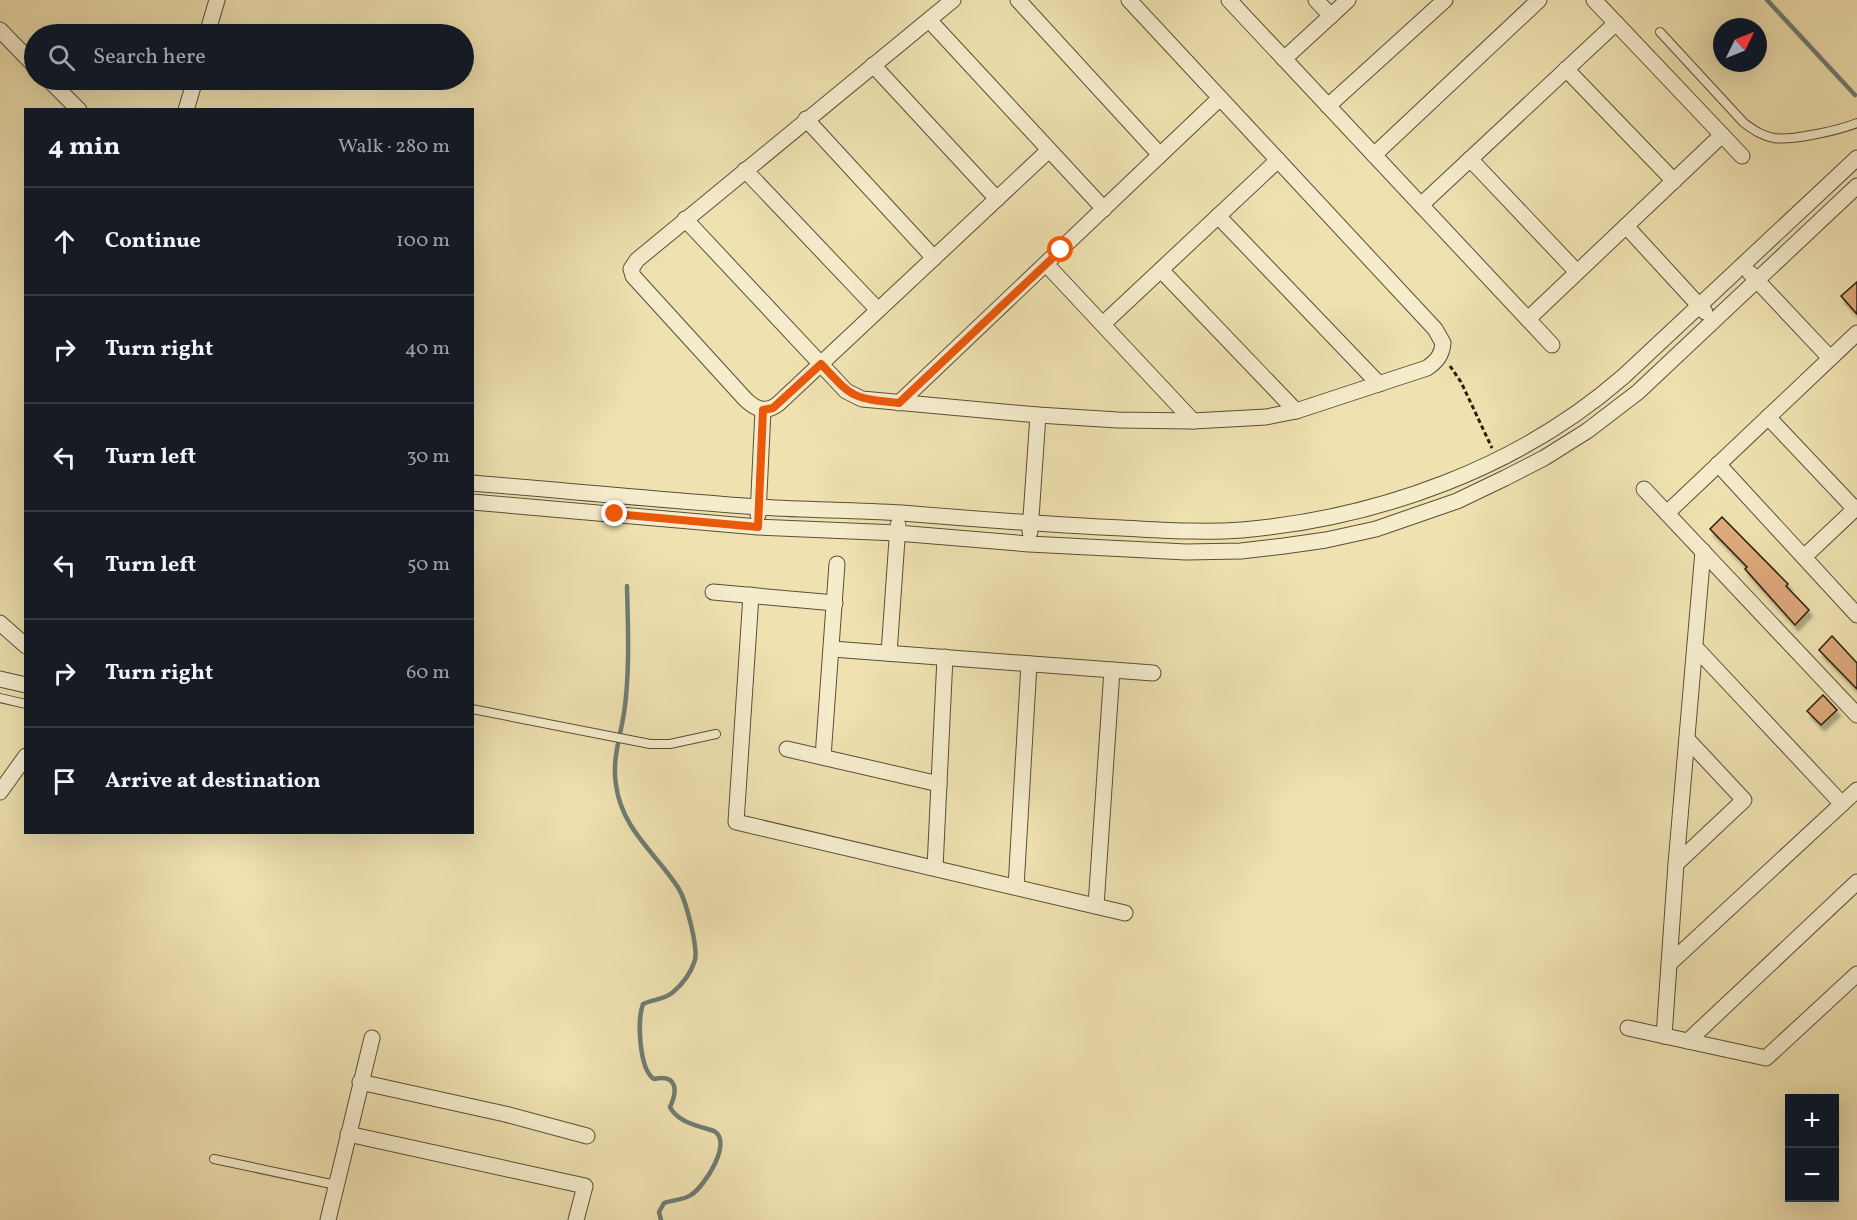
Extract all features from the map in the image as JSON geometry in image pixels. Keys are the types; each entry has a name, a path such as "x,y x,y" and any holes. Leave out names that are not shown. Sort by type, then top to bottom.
{"street":[{"path":"210,24 217,0"},
{"path":"953,0 685,219 637,260 632,265 631,272 746,400 763,410 773,408 1049,150"},
{"path":"1018,0 1160,155"},
{"path":"685,219 846,391 856,397 899,403 1118,420 1266,417 1296,411 1427,368 1435,363 1440,356 1443,343 1440,336 1129,0"},
{"path":"1229,0 1552,345"},
{"path":"1316,0 1331,16"},
{"path":"1284,59 1348,0"},
{"path":"1328,106 1445,0"},
{"path":"1374,155 1539,0"},
{"path":"1594,0 1742,156"},
{"path":"928,20 1104,209"},
{"path":"1421,205 1616,22"},
{"path":"0,30 24,55"},
{"path":"873,65 997,199"},
{"path":"1566,69 1674,181"},
{"path":"59,90 78,108"},
{"path":"187,108 192,90"},
{"path":"899,403 1220,98"},
{"path":"806,119 934,258"},
{"path":"1528,319 1722,135"},
{"path":"474,483 759,507 898,513 1030,524 1186,531 1239,530 1322,519 1370,508 1449,482 1497,459 1536,439 1594,400 1624,376 1857,158"},
{"path":"1470,159 1577,272"},
{"path":"1102,324 1278,160"},
{"path":"745,170 878,310"},
{"path":"474,502 758,527 897,533 1029,544 1186,552 1241,551 1326,540 1376,529 1457,501 1505,478 1544,458 1607,417 1638,392 1857,186"},
{"path":"1218,216 1379,384"},
{"path":"1626,226 1714,321"},
{"path":"1046,264 1193,420"},
{"path":"1743,266 1830,358"},
{"path":"1161,270 1296,411"},
{"path":"1666,513 1857,333"},
{"path":"758,527 763,410"},
{"path":"1029,544 1038,415"},
{"path":"1768,417 1856,508 1804,557"},
{"path":"1497,459 1505,478"},
{"path":"1718,464 1804,557 1854,606"},
{"path":"1644,489 1857,715"},
{"path":"890,653 898,513"},
{"path":"1322,519 1326,540"},
{"path":"1664,1036 1676,864 1703,551"},
{"path":"823,758 837,564"},
{"path":"713,592 835,603"},
{"path":"751,595 735,822 1125,913"},
{"path":"0,623 24,644"},
{"path":"1695,647 1842,804"},
{"path":"832,649 1153,673"},
{"path":"934,868 945,657"},
{"path":"1017,887 1029,663"},
{"path":"1096,906 1112,670"},
{"path":"0,679 24,685"},
{"path":"1676,864 1744,800 1687,739"},
{"path":"787,749 939,784"},
{"path":"0,792 24,759"},
{"path":"1669,964 1857,790"},
{"path":"1688,1041 1857,882"},
{"path":"1628,1028 1766,1058 1857,974"},
{"path":"328,1220 372,1038"},
{"path":"360,1082 505,1114 587,1136"},
{"path":"348,1134 585,1186 576,1220"}],"lane":[{"path":"1660,32 1744,123 1758,133 1774,138 1789,139 1857,123"},
{"path":"0,698 24,704"},
{"path":"474,709 650,744 670,744 716,734"},
{"path":"214,1159 336,1185"}],"path":[{"path":"1440,356 1461,382 1497,459"}],"building":[{"path":"1857,282 1857,314 1841,296"},
{"path":"1722,517 1788,584 1786,586 1809,610 1795,625 1745,569 1747,567 1710,529"},
{"path":"1832,636 1857,663 1857,689 1819,650"},
{"path":"1823,695 1837,710 1821,725 1807,711"}],"waterway":[{"path":"1767,0 1855,95"},
{"path":"627,586 627,682 616,758 616,785 625,815 682,895 695,945 695,960 686,978 676,990 665,997 643,1004 640,1021 642,1055 649,1074 654,1079 667,1079 674,1085 670,1107 673,1112 689,1123 714,1131 719,1137 720,1144 715,1164 703,1183 688,1197 664,1203 659,1212 661,1220"}],"route":[{"path":"615,514 758,527 763,410 773,408 821,364 846,391 856,397 899,403 1061,250"}]}
